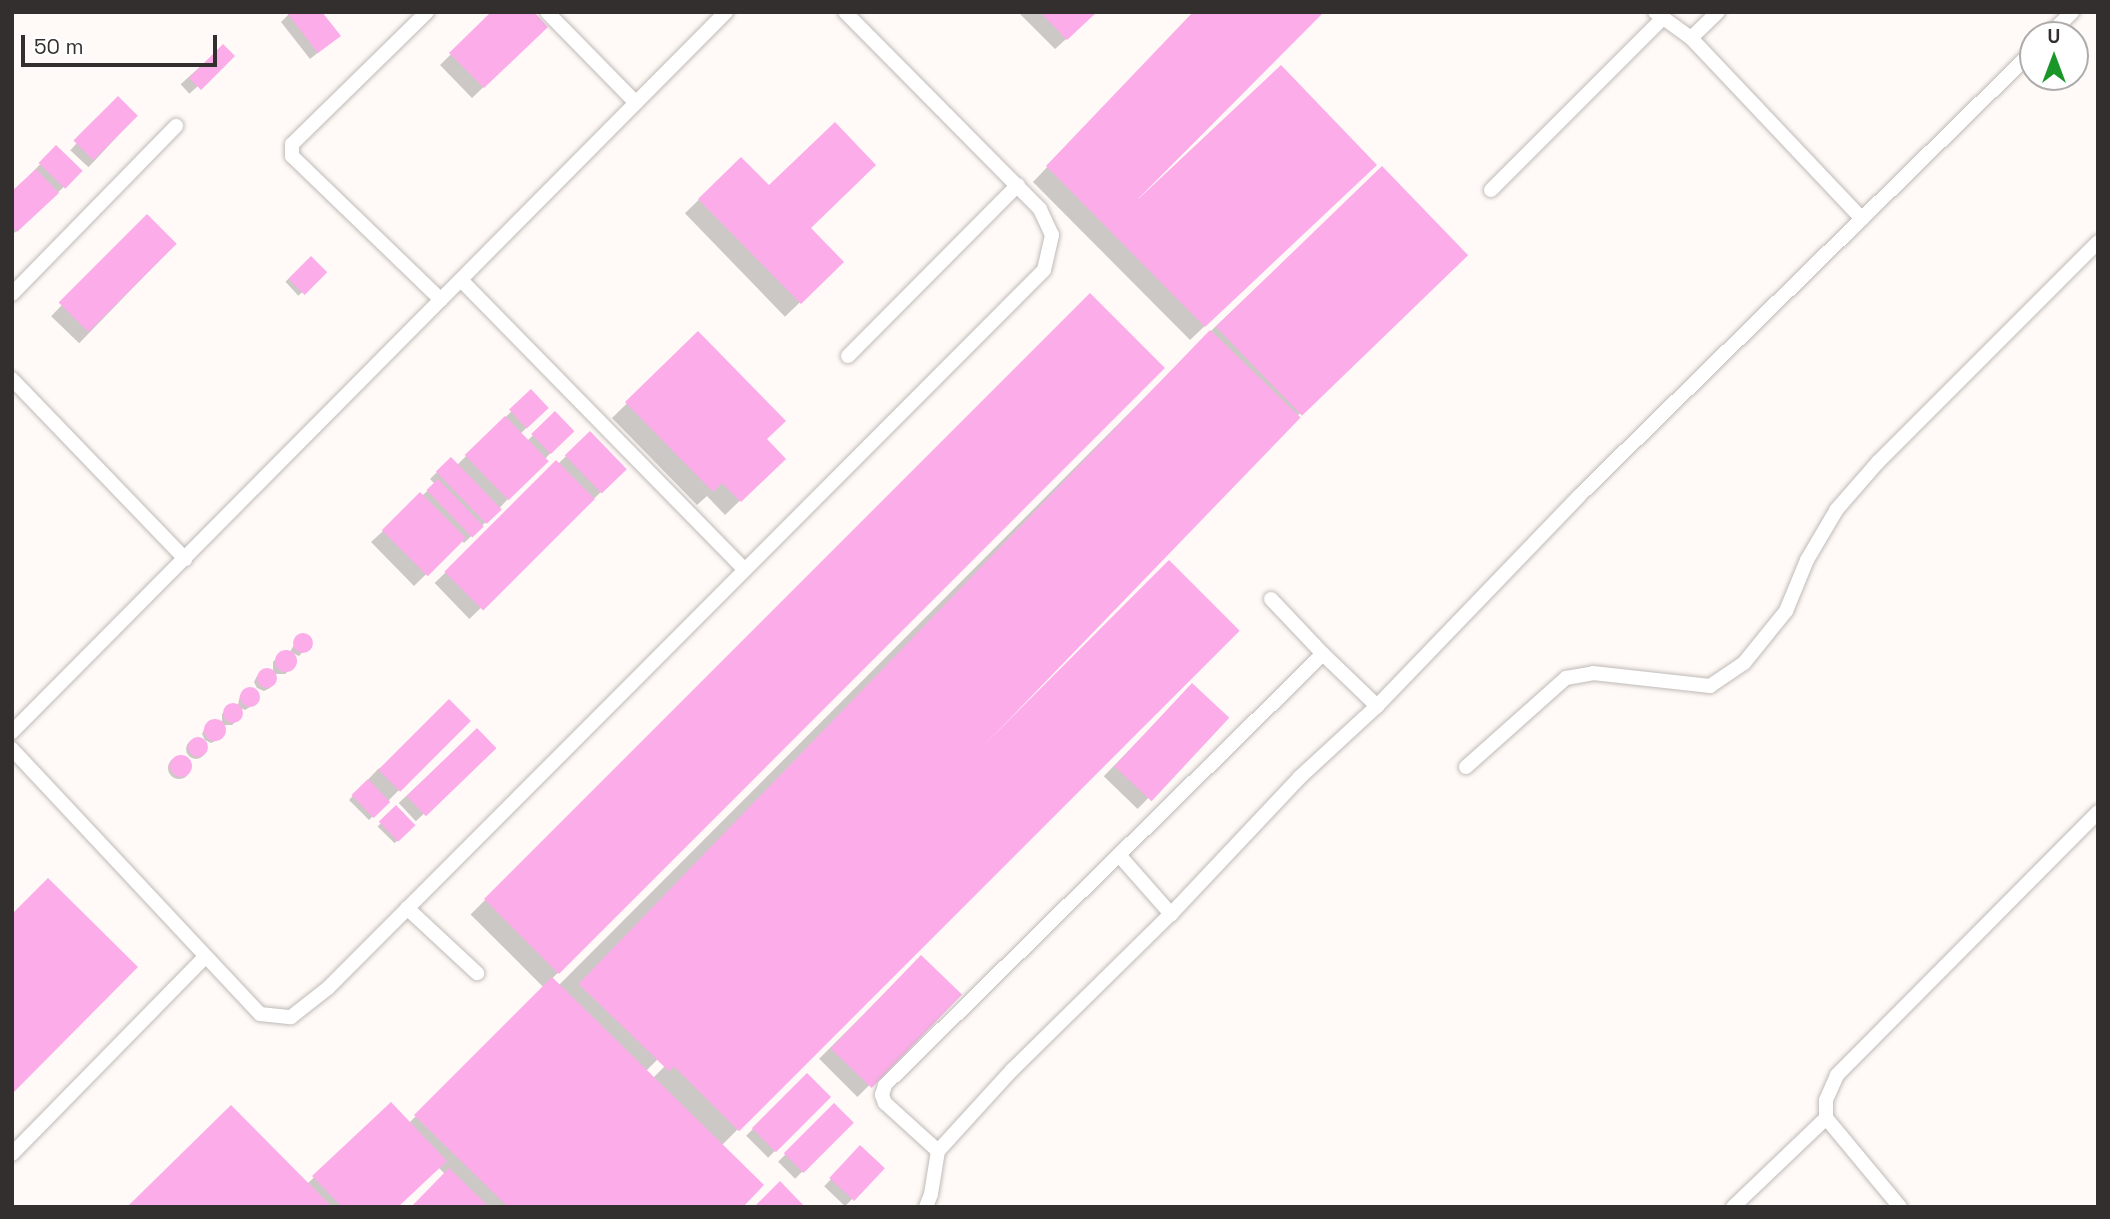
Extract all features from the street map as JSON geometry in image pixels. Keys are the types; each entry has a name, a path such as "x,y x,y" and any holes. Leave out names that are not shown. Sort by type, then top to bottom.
{"lane":[{"path":"427,12 292,144 292,156 441,300"},
{"path":"548,12 636,103"},
{"path":"12,732 726,12"},
{"path":"12,749 204,958 260,1014 291,1017 328,988 1044,270 1052,235 1040,209 845,12"},
{"path":"1691,38 1718,12"},
{"path":"1491,190 1658,16 1691,38 1863,219"},
{"path":"926,1207 931,1194 938,1151 1012,1070 1171,914 1300,777 1377,706 1579,496 2019,65"},
{"path":"12,294 176,126"},
{"path":"848,356 1017,185"},
{"path":"1466,766 1566,678 1593,673 1710,686 1744,663 1786,611 1807,560 1837,509 1878,462 2098,242"},
{"path":"461,280 744,569"},
{"path":"12,379 185,559"},
{"path":"1271,599 1377,706"},
{"path":"938,1151 885,1103 882,1095 885,1085 1323,654"},
{"path":"1900,1207 1826,1118 1826,1100 1836,1075 2098,812"},
{"path":"1119,855 1171,914"},
{"path":"408,908 477,973"},
{"path":"12,1154 204,958"},
{"path":"1733,1207 1826,1118"}],"building":[{"path":"322,12 341,36 318,53 287,13"},
{"path":"491,12 534,12 548,27 484,88 449,53"},
{"path":"1040,12 1097,12 1067,40"},
{"path":"1193,12 1324,12 1133,204 1281,65 1377,165 1205,327 1046,166"},
{"path":"223,44 235,56 201,90 189,78"},
{"path":"118,96 138,116 93,160 73,141"},
{"path":"835,122 876,165 811,228 844,262 801,304 698,199 741,157 769,185"},
{"path":"56,145 83,171 65,189 39,163"},
{"path":"1382,166 1468,255 1302,416 1216,326"},
{"path":"36,169 59,193 17,232 12,227 12,191"},
{"path":"147,214 177,244 88,332 59,302"},
{"path":"311,256 327,272 305,295 288,279"},
{"path":"1090,293 1165,368 559,974 484,899"},
{"path":"1210,330 1301,418 669,1071 579,984"},
{"path":"698,331 786,421 767,439 786,459 741,502 722,483 713,492 625,402"},
{"path":"531,389 549,408 527,428 509,409"},
{"path":"555,411 574,431 551,454 531,434"},
{"path":"505,416 549,461 508,500 465,455"},
{"path":"590,431 627,469 602,493 565,455"},
{"path":"451,457 502,510 487,524 436,472"},
{"path":"556,460 595,499 483,611 444,572"},
{"path":"438,479 484,526 472,538 426,490"},
{"path":"420,492 466,538 428,576 382,530"},
{"path":"1169,560 1240,631 739,1131 668,1061"},
{"path":"303,633 310,636 313,643 310,650 303,653 296,650 293,643 296,636"},
{"path":"286,650 294,653 297,661 294,669 286,672 278,669 275,661 278,653"},
{"path":"263,668 271,668 277,678 271,688 263,688 257,682 257,674"},
{"path":"1192,683 1229,718 1152,801 1114,766"},
{"path":"250,687 257,690 260,697 257,704 250,707 243,704 240,697 243,690"},
{"path":"449,699 471,721 400,792 378,770"},
{"path":"233,703 240,706 243,713 240,720 233,723 226,720 223,713 226,706"},
{"path":"215,719 223,722 226,730 223,738 215,741 207,738 204,730 207,722"},
{"path":"477,728 496,748 426,816 407,796"},
{"path":"194,737 202,737 208,747 202,757 194,757 188,751 188,743"},
{"path":"181,755 189,758 192,766 189,774 181,777 173,774 170,766 173,758"},
{"path":"368,779 390,802 374,818 351,795"},
{"path":"396,805 415,825 398,842 379,822"},
{"path":"48,878 138,967 12,1094 12,914"},
{"path":"921,955 962,995 872,1088 831,1049"},
{"path":"552,977 764,1185 743,1207 508,1207 414,1115"},
{"path":"807,1073 831,1097 776,1152 752,1128"},
{"path":"391,1102 447,1161 398,1207 342,1207 312,1176"},
{"path":"834,1103 854,1123 804,1173 784,1153"},
{"path":"231,1105 332,1207 127,1207"},
{"path":"860,1145 885,1168 854,1201 829,1178"},
{"path":"449,1168 489,1207 411,1207"},
{"path":"780,1181 805,1207 754,1207"}]}
